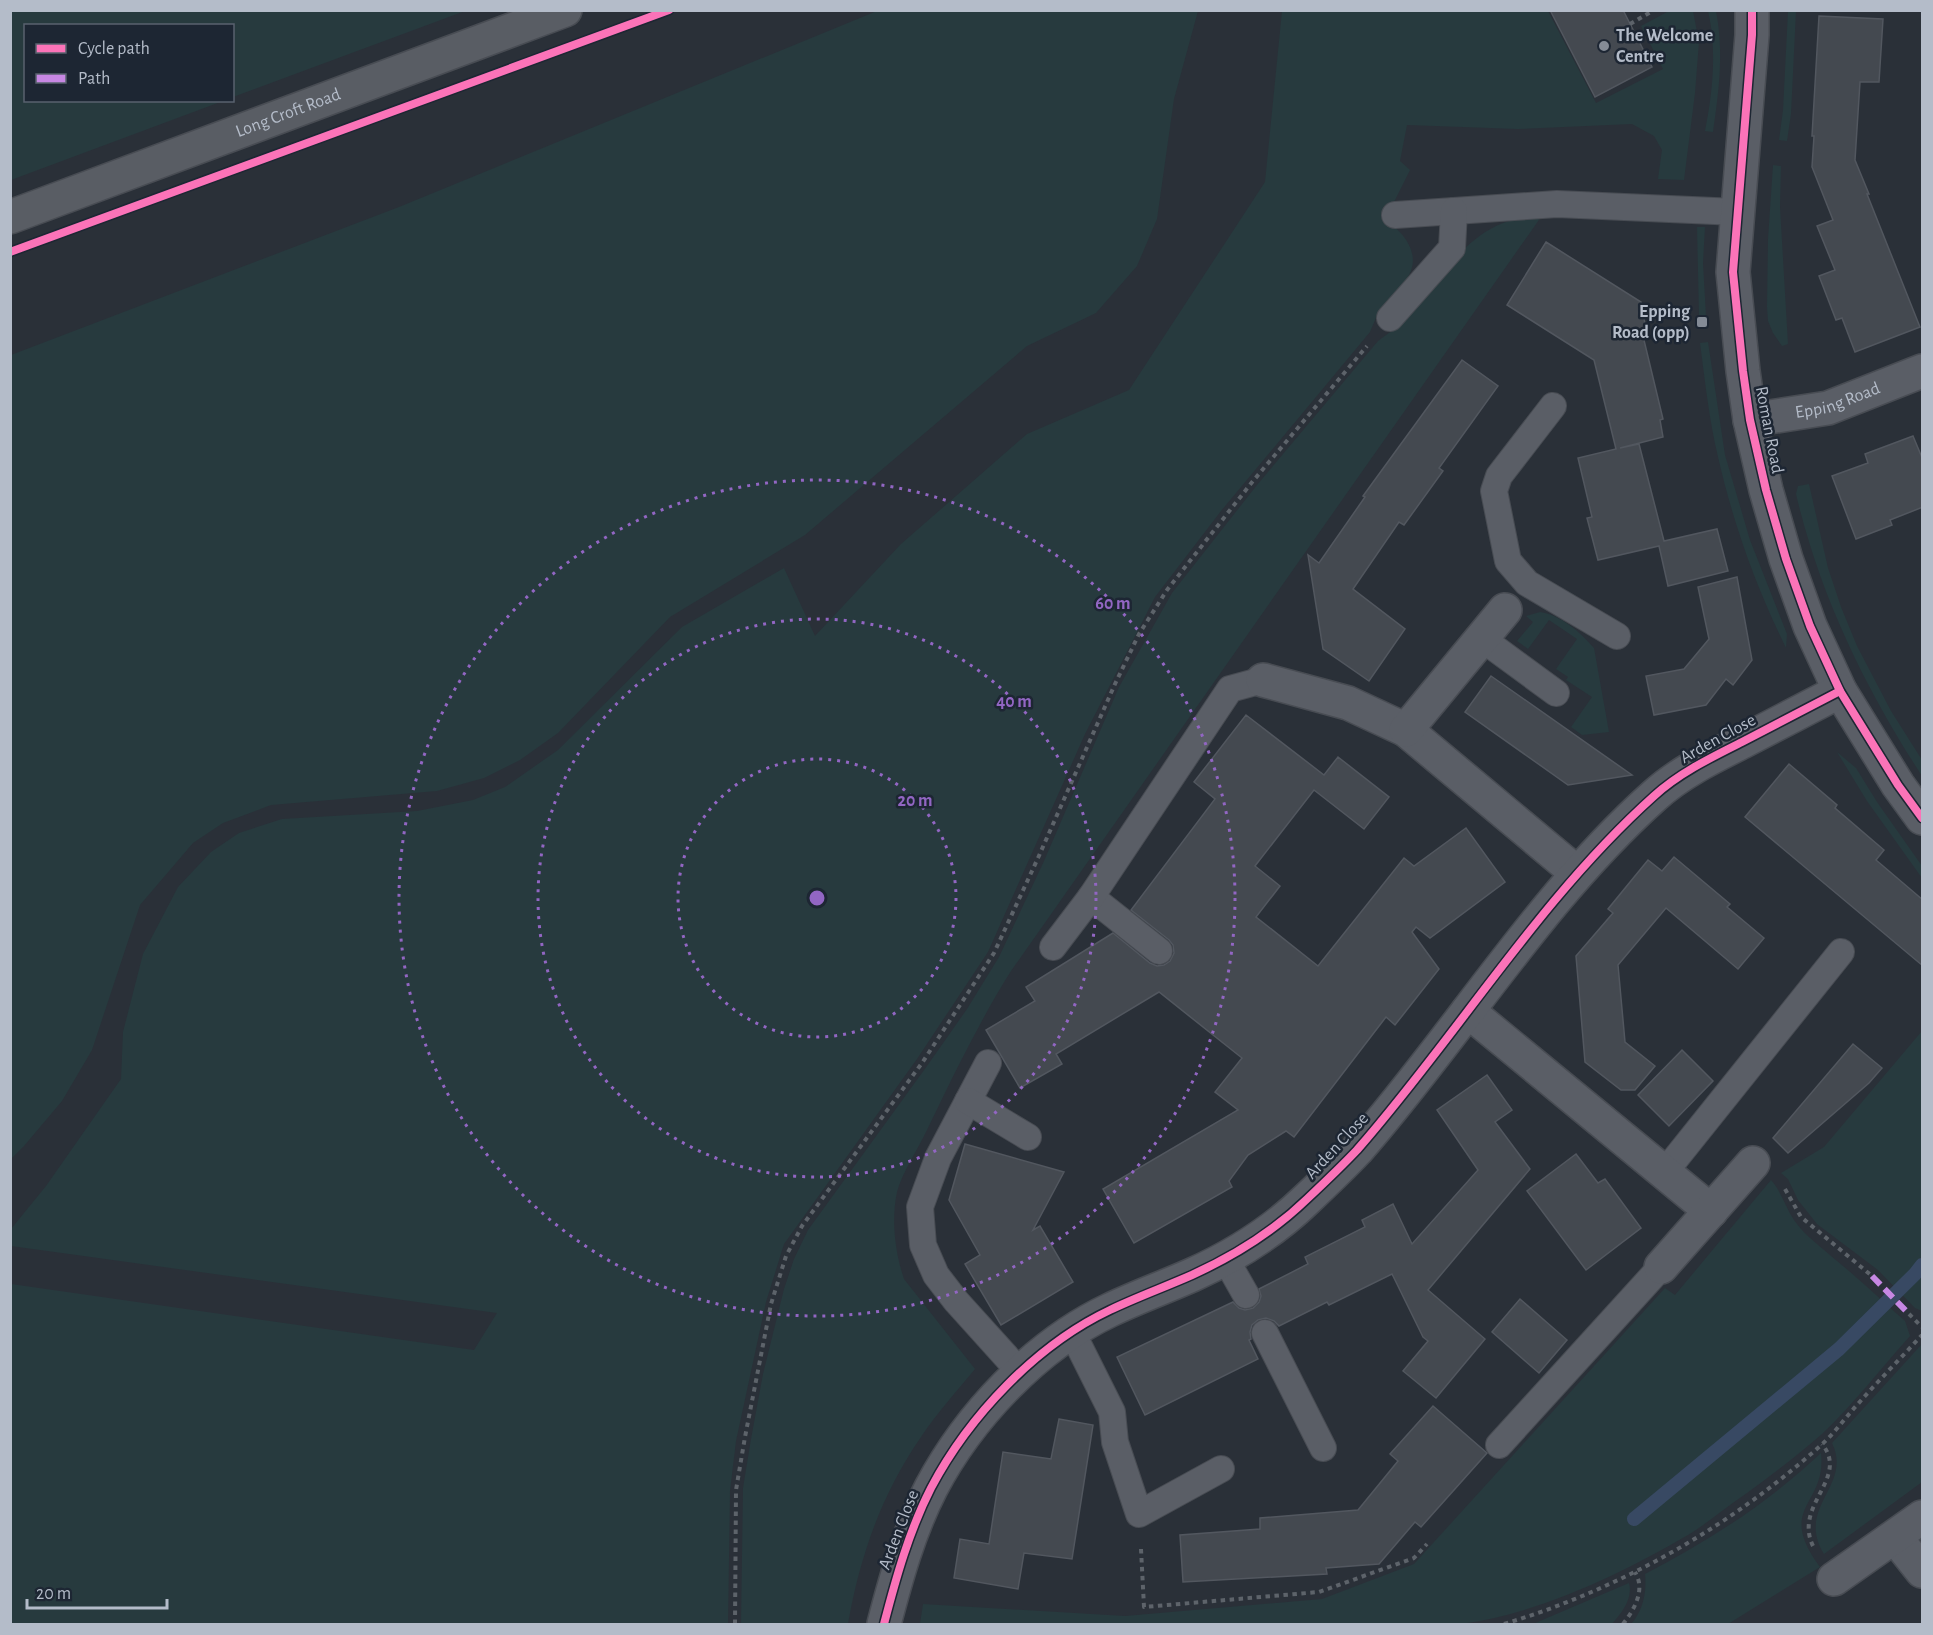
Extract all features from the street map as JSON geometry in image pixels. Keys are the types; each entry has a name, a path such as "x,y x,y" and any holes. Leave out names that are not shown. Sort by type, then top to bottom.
{"street":[{"name":"Long Croft Road","path":"10,217 565,10"},
{"name":"Roman Road","path":"1752,10 1752,35 1733,272 1740,351 1750,420 1766,490 1786,559 1810,626 1840,691 1898,784 1923,818"},
{"name":"Epping Road","path":"1750,420 1828,408 1923,371"},
{"path":"1406,730 1505,610"},
{"path":"1263,680 1348,703 1406,730 1577,873"},
{"name":"Arden Close","path":"884,1624 899,1564 931,1489 958,1443 1020,1372 1072,1332 1107,1311 1194,1274 1225,1258 1262,1236 1303,1203 1354,1153 1577,873 1656,794 1709,758 1840,691"},
{"path":"1468,1011 1711,1211"},
{"path":"1661,1268 1753,1163"},
{"path":"1834,1579 1923,1517"},
{"path":"1895,1536 1923,1571"}],"lane":[{"path":"1395,215 1557,204 1737,213"},
{"path":"1390,318 1452,248 1454,211"},
{"path":"1553,406 1499,476 1494,491 1508,561 1527,583 1617,636"},
{"path":"1505,610 1527,583"},
{"path":"1481,638 1556,693"},
{"path":"1053,947 1091,897 1230,689 1263,680"},
{"path":"1091,897 1159,951"},
{"path":"1664,1173 1841,952"},
{"path":"987,1063 938,1158 920,1207 923,1245 936,1275 956,1301 1020,1372"},
{"path":"968,1101 1028,1137"},
{"path":"1225,1258 1246,1295"},
{"path":"1499,1445 1661,1268"},
{"path":"1072,1332 1112,1412 1115,1442 1139,1514 1221,1469"},
{"path":"1265,1333 1323,1448"}],"path":[{"path":"1630,24 1654,10"},
{"path":"735,1624 736,1490 767,1326 786,1256 802,1226 922,1063 994,953 1115,684 1139,634 1162,598 1253,481 1390,318"},
{"path":"1753,1163 1756,1159 1777,1177 1801,1217 1872,1276"},
{"path":"1910,1314 1923,1327"},
{"path":"1504,1624 1542,1613 1635,1572 1684,1546 1730,1515 1778,1481 1822,1444 1923,1335"},
{"path":"1822,1444 1829,1452 1831,1464 1826,1482 1807,1521 1809,1537 1819,1558 1834,1579"},
{"path":"1139,1514 1144,1607 1319,1592 1414,1558 1427,1544"},
{"path":"1623,1624 1637,1604 1640,1589 1639,1578 1635,1572"}],"green space":[{"path":"11,10 465,11 234,97 234,24 24,24 24,102 220,102 11,180"},
{"path":"877,11 1198,11 1174,99 1157,219 1137,266 1096,313 1027,346 805,535 670,617 558,733 520,760 484,778 437,791 271,805 223,823 193,843 140,905 92,1050 62,1101 11,1159 11,355 399,207"},
{"path":"1282,11 1548,11 1596,103 1663,69 1641,26 1669,11 1693,11 1699,42 1684,180 1658,179 1662,150 1654,136 1632,124 1518,129 1407,125 1400,161 1410,170 1385,220 1404,236 1408,243 1413,259 1409,275 1379,311 1370,332 1221,511 1155,597 1085,734 988,952 917,1059 784,1244 766,1302 736,1441 730,1491 728,1624 11,1624 11,1284 474,1350 497,1313 11,1246 11,1229 46,1186 121,1079 123,1032 143,954 178,887 211,852 239,833 282,819 417,811 473,800 505,787 558,750 682,627 784,568 815,636 901,544 1027,434 1129,390 1265,182"},
{"path":"1708,11 1716,11 1720,41 1719,87 1713,132 1705,131 1713,71 1711,25"},
{"path":"1788,11 1796,11 1791,114 1787,141 1779,140 1783,110"},
{"path":"1773,165 1781,166 1780,207 1788,344 1782,346 1768,321 1767,307 1768,239"},
{"path":"1541,217 1011,971 977,1029 906,1169 897,1192 894,1214 896,1247 904,1279 975,1369 927,1428 894,1481 866,1550 848,1624 741,1624 743,1488 751,1439 763,1374 784,1289 794,1259 808,1230 967,1009 999,957 1044,861 1119,687 1172,593 1257,485 1378,341 1409,315 1467,246 1501,224 1518,219"},
{"path":"1697,227 1705,227 1703,263 1706,316 1699,316"},
{"path":"1708,342 1725,455 1750,540 1787,634 1786,648 1746,554 1724,482 1712,428 1700,343"},
{"path":"1809,484 1828,568 1841,607 1857,646 1891,711 1922,760 1922,776 1863,675 1831,605 1806,532 1796,494 1798,486"},
{"path":"1540,612 1570,625 1594,648 1609,732 1582,735 1571,727 1592,697 1566,680 1568,677 1556,669 1577,639 1549,620 1528,649 1517,641 1533,622 1526,616"},
{"path":"1837,752 1856,768 1922,866 1922,878 1867,801"},
{"path":"1922,1031 1922,1311 1915,1308 1878,1270 1817,1224 1798,1200 1788,1179 1781,1173 1824,1147"},
{"path":"1771,1180 1801,1229 1905,1321 1910,1336 1822,1434 1766,1479 1695,1530 1662,1550 1607,1578 1549,1602 1490,1619 1461,1624 920,1624 923,1604 1125,1616 1322,1599 1414,1564 1665,1288 1675,1295"},
{"path":"1922,1344 1922,1482 1824,1554 1817,1538 1816,1523 1819,1510 1836,1472 1836,1458 1832,1443"},
{"path":"1821,1453 1821,1471 1817,1485 1802,1518 1802,1531 1807,1547 1820,1567 1728,1624 1631,1624 1639,1613 1643,1601 1645,1574 1738,1520 1781,1488"},
{"path":"1629,1583 1628,1600 1612,1624 1533,1624"}],"building":[{"name":"The Welcome Centre","path":"1550,10 1623,10 1652,67 1595,97"},
{"path":"1819,16 1883,19 1879,82 1860,82 1855,160 1920,327 1855,352 1842,318 1836,320 1819,276 1835,270 1817,226 1833,220 1812,167"},
{"path":"1546,242 1641,302 1647,335 1643,336 1663,419 1660,420 1663,437 1620,448 1639,444 1664,541 1717,529 1728,571 1668,586 1659,546 1598,560 1587,518 1592,517 1578,458 1616,449 1594,360 1507,305"},
{"path":"1462,360 1498,386 1439,468 1443,471 1404,525 1399,522 1353,589 1405,629 1369,681 1323,649 1308,555 1319,563 1365,497 1363,496"},
{"path":"1913,436 1923,460 1923,507 1890,520 1892,525 1856,539 1832,476 1868,463 1865,454"},
{"path":"1737,577 1752,660 1733,685 1726,679 1706,705 1654,715 1646,676 1684,669 1709,639 1698,587"},
{"path":"1491,676 1632,775 1568,785 1465,712"},
{"path":"1246,715 1324,775 1338,757 1389,797 1364,829 1314,790 1255,866 1280,886 1256,917 1318,966 1404,858 1414,866 1466,828 1505,882 1430,938 1416,927 1412,932 1439,969 1395,1025 1386,1017 1294,1137 1286,1131 1248,1155 1229,1181 1232,1187 1134,1243 1103,1189 1238,1110 1215,1092 1242,1058 1159,992 1056,1054 1062,1064 1020,1088 986,1030 1035,1001 1026,987 1113,933 1150,963 1157,966 1170,961 1174,953 1173,945 1131,910 1215,799 1194,782"},
{"path":"1789,764 1837,805 1835,808 1884,850 1876,860 1923,900 1923,966 1745,817"},
{"path":"1674,857 1730,904 1727,907 1764,938 1738,969 1666,908 1618,965 1625,1042 1655,1066 1635,1090 1621,1090 1585,1062 1576,956 1613,913 1608,909 1648,860 1662,871"},
{"path":"1853,1044 1882,1068 1869,1083 1788,1153 1773,1138"},
{"path":"1682,1050 1713,1081 1669,1126 1638,1095"},
{"path":"1487,1075 1512,1110 1495,1122 1530,1169 1428,1290 1485,1339 1436,1398 1403,1371 1428,1341 1423,1337 1392,1274 1329,1305 1327,1302 1279,1326 1266,1318 1258,1320 1252,1325 1249,1340 1258,1359 1145,1415 1117,1357 1233,1302 1245,1310 1253,1308 1261,1296 1259,1289 1308,1264 1305,1257 1365,1227 1362,1220 1393,1204 1412,1244 1478,1170 1437,1110"},
{"path":"965,1144 1064,1172 1033,1230 1040,1226 1073,1282 1001,1325 965,1264 980,1255 949,1200"},
{"path":"1576,1154 1598,1183 1605,1179 1641,1228 1586,1270 1527,1191"},
{"path":"1520,1299 1567,1340 1539,1373 1492,1332"},
{"path":"1433,1406 1487,1453 1421,1527 1415,1522 1379,1564 1326,1568 1327,1574 1183,1582 1180,1535 1260,1529 1260,1518 1358,1510 1398,1461 1390,1454"},
{"path":"1059,1419 1093,1425 1072,1559 1024,1553 1018,1589 954,1578 960,1539 989,1544 1003,1452 1051,1459"}],"waterway":[{"path":"1634,1519 1839,1349 1922,1265"}],"marked path":[{"path":"1872,1276 1909,1314"}],"cycle path":[{"path":"10,252 669,10"},
{"path":"1752,10 1752,35 1733,272 1750,420 1766,490 1786,559 1810,626 1840,691 1898,785 1922,818"},
{"path":"884,1624 898,1572 931,1488 965,1435 1007,1385 1056,1342 1083,1325 1120,1305 1192,1275 1223,1259 1268,1232 1295,1210 1357,1150 1430,1061 1536,923 1612,836 1654,796 1696,766 1840,691"}],"place":[{"name":"The Welcome Centre","path":"1604,46"},
{"name":"Epping Road (opp)","path":"1702,322"}]}
